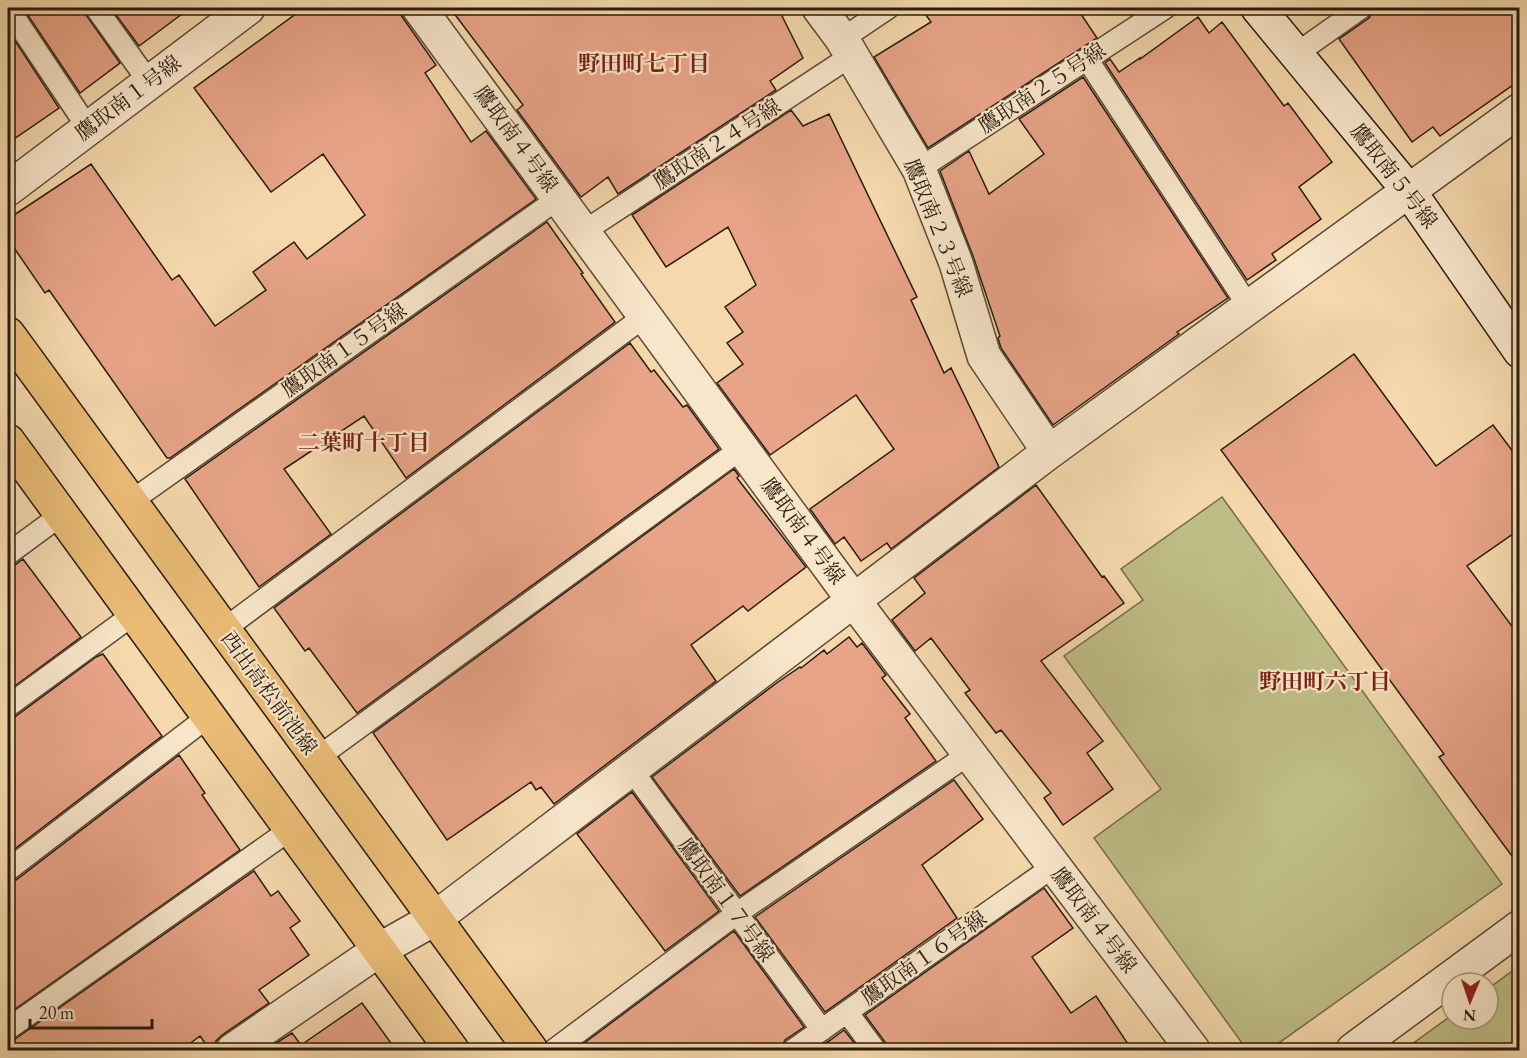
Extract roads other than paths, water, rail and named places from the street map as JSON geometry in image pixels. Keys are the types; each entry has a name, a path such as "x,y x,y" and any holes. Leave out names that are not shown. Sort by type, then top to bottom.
{"main road":[{"name":"西出高松前池線","path":"8,334 531,1050"},
{"path":"8,441 453,1050"}],"street":[{"name":"鷹取南１号線","path":"8,189 248,8"},
{"name":"鷹取南４号線","path":"419,8 854,601 1193,1050"},
{"name":"鷹取南２３号線","path":"819,8 847,47 919,170 956,263 984,356 1049,452"},
{"name":"鷹取南５号線","path":"1258,8 1409,191 1520,351"},
{"path":"233,1050 379,950 434,919 1049,452 1520,110"},
{"path":"1353,1050 1520,927"}],"lane":[{"path":"8,8 88,128"},
{"path":"96,8 149,81"},
{"name":"鷹取南２４号線","path":"583,232 847,47 888,8"},
{"name":"鷹取南２５号線","path":"919,170 1165,8"},
{"path":"1296,54 1361,8"},
{"path":"1087,58 1249,307"},
{"name":"鷹取南１５号線","path":"130,502 558,198"},
{"path":"224,630 645,316"},
{"path":"317,758 742,448"},
{"path":"8,554 61,515"},
{"path":"8,706 134,614"},
{"path":"8,870 209,716"},
{"path":"554,1050 736,914 969,754"},
{"name":"鷹取南１７号線","path":"631,769 822,1030"},
{"path":"8,1029 291,829"},
{"name":"鷹取南１６号線","path":"793,1050 1054,866"},
{"path":"847,1012 875,1050"}],"district":[{"name":"野田町七丁目","path":"644,63"},
{"name":"二葉町十丁目","path":"364,442"},
{"name":"野田町六丁目","path":"1325,681"}]}
